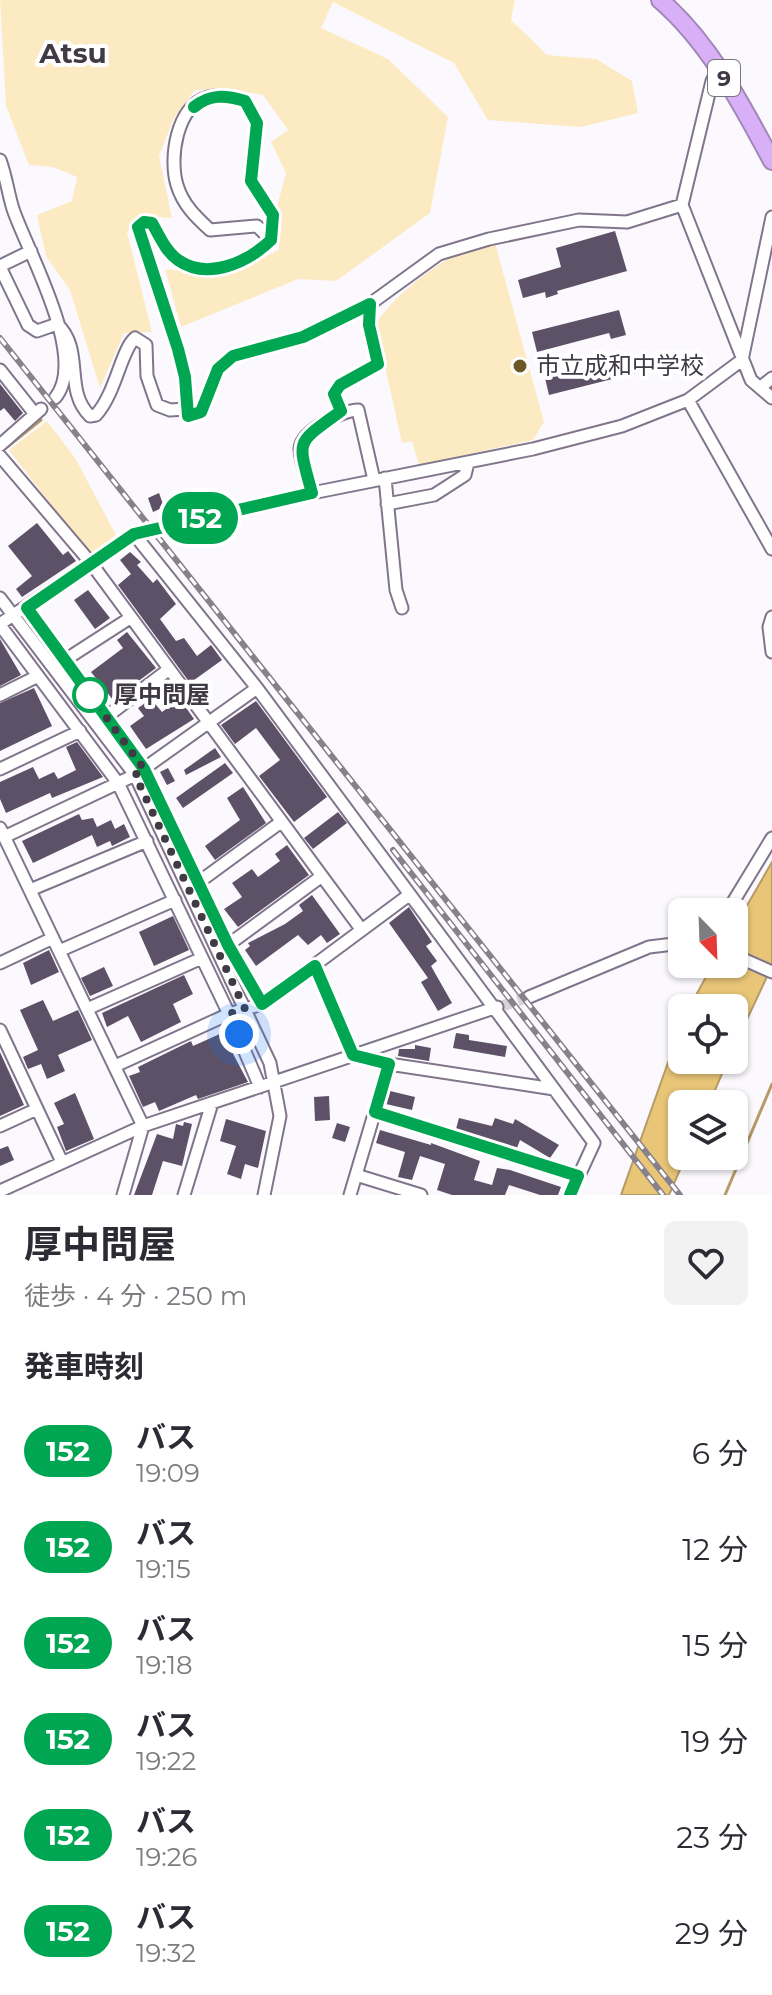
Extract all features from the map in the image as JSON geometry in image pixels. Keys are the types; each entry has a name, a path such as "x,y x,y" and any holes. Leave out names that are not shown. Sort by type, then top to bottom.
{"highway":[{"name":"9","path":"664,1 718,69 772,161"}],"street":[{"path":"718,69 712,81 682,205 751,380 762,386 772,398"},
{"path":"271,240 257,226 210,230 190,212 178,188 173,169 183,118 205,98 228,96 245,101 257,123 251,181 273,215 271,240 258,252 239,262 198,269 177,260 152,223 144,222 138,227 178,349 185,377 188,416 201,412 218,369 233,356 303,337 370,304 439,254 579,220 627,222 682,205"},
{"path":"0,160 13,208 57,324 65,367 55,398"},
{"path":"260,1087 229,1014 118,783 0,625 134,534 312,493 468,463 622,426 688,400 742,360 772,217"},
{"path":"31,251 0,266 28,325 37,331 57,324"},
{"path":"341,411 334,394 340,385 378,364 369,325 370,304"},
{"path":"57,324 66,332 73,351 74,391 90,416 96,415 107,399 121,370 125,349 135,338 146,345 147,376 157,405 170,410 186,409"},
{"path":"0,370 38,411 0,445"},
{"path":"762,386 772,378"},
{"path":"688,400 772,549"},
{"path":"312,493 300,448 304,438 341,411 358,410 387,504 396,590 402,608"},
{"path":"0,456 91,563 361,929"},
{"path":"387,504 434,495 465,475 468,463"},
{"path":"134,534 257,688 409,895 498,1007 594,1143 570,1195"},
{"path":"0,598 139,772 245,1009 275,1083 280,1116 264,1195"},
{"path":"27,608 106,717 139,772 199,882 228,945 262,1004"},
{"path":"772,617 769,627 772,652"},
{"path":"65,660 130,618"},
{"path":"106,717 168,670"},
{"path":"0,695 36,677"},
{"path":"123,1195 143,1126 2,832 139,772 257,688"},
{"path":"0,769 80,731"},
{"path":"199,882 281,822"},
{"path":"736,898 772,838"},
{"path":"30,890 147,841"},
{"path":"228,945 322,876"},
{"path":"115,1066 229,1014 262,1004 409,895"},
{"path":"59,951 175,900"},
{"path":"0,963 53,938"},
{"path":"529,997 628,955 668,946"},
{"path":"87,1009 202,958"},
{"path":"748,961 772,972"},
{"path":"315,966 353,1055"},
{"path":"0,1191 143,1126 498,1007"},
{"path":"0,1030 62,1162"},
{"path":"353,1055 389,1064 554,1089"},
{"path":"350,1195 389,1064"},
{"path":"184,1195 212,1103"},
{"path":"0,1126 37,1109"},
{"path":"375,1112 578,1176"},
{"path":"356,1175 421,1195"}],"shaded area":[{"path":"0,0 515,0 511,20 547,55 596,59 632,81 638,113 581,127 488,120 454,63 333,2 321,28 388,59 448,117 430,213 336,281 298,279 181,327 165,269 224,276 279,250 278,203 286,173 271,142 288,130 263,95 232,89 195,90 174,118 159,156 172,218 140,216 127,232 152,332 124,333 100,388 70,290 46,256 37,215 72,201 77,177 53,167 29,165 6,106"},
{"path":"495,243 544,422 533,440 419,465 412,441 402,443 376,326 397,299 439,265 459,253"},
{"path":"47,421 75,458 116,535 90,556 9,450"},
{"path":"772,862 772,966 748,1017 748,994 697,994 705,978 748,978 748,904"},
{"path":"668,1062 668,1074 722,1074 715,1090 668,1090 668,1170 680,1170 669,1195 621,1195"}],"building":[{"path":"615,231 627,271 557,291 558,294 546,298 545,292 523,298 518,280 561,267 556,248"},
{"path":"619,310 626,335 611,339 609,333 537,352 532,332"},
{"path":"631,357 636,373 549,395 545,378"},
{"path":"0,384 23,413 15,421 4,408 0,411"},
{"path":"159,493 164,507 153,512 148,498"},
{"path":"37,523 63,555 68,551 76,561 22,597 16,589 32,576 8,546"},
{"path":"130,552 141,562 137,565 153,583 157,579 176,604 160,619 176,641 184,638 197,656 211,645 222,660 190,683 118,585 131,574 120,560"},
{"path":"88,590 110,618 95,629 74,600"},
{"path":"127,632 156,668 113,700 91,672 123,648 117,640"},
{"path":"0,639 21,675 0,686"},
{"path":"34,688 52,726 0,751 0,703"},
{"path":"151,699 162,712 180,699 194,719 146,749 130,726 144,716 138,708"},
{"path":"256,701 327,797 294,822 259,776 280,760 256,728 235,744 221,725"},
{"path":"77,742 103,777 52,798 50,793 6,813 0,799 0,782 33,767 39,779 54,772 58,779 76,770 66,747"},
{"path":"215,748 221,757 186,775 184,770"},
{"path":"225,763 233,773 183,808 176,798"},
{"path":"168,768 175,781 167,785 160,772"},
{"path":"243,787 266,823 215,860 205,846 240,820 227,798"},
{"path":"338,812 347,823 313,849 304,838"},
{"path":"79,814 82,820 93,818 97,827 111,820 115,829 124,824 130,837 112,846 110,841 97,847 92,835 33,863 22,841"},
{"path":"287,845 309,875 238,927 224,909 242,897 232,883 252,869 258,877 280,861 275,854"},
{"path":"312,895 340,934 327,943 321,935 308,945 298,935 256,966 245,950 250,946 248,943 303,911 299,905"},
{"path":"409,907 432,942 426,946 437,961 431,966 452,1003 438,1011 421,982 428,978 389,923"},
{"path":"173,916 189,950 154,966 139,932"},
{"path":"49,950 59,972 31,985 23,963"},
{"path":"104,967 113,986 90,996 81,978"},
{"path":"184,975 193,994 173,1004 181,1022 141,1042 128,1016 107,1027 102,1013"},
{"path":"43,1000 53,1021 78,1010 92,1040 58,1055 65,1071 47,1079 41,1064 28,1069 23,1057 38,1050 20,1010"},
{"path":"222,1033 248,1082 198,1099 196,1095 159,1111 155,1102 143,1107 129,1076 140,1072 138,1067 191,1041 193,1046"},
{"path":"456,1033 469,1035 469,1040 507,1046 505,1057 453,1048"},
{"path":"415,1045 431,1048 429,1061 398,1056 399,1049 415,1049"},
{"path":"0,1052 24,1105 0,1116"},
{"path":"390,1091 415,1097 412,1110 386,1104"},
{"path":"75,1093 94,1139 66,1151 57,1127 64,1124 54,1103"},
{"path":"329,1096 330,1120 315,1121 314,1097"},
{"path":"459,1118 492,1126 495,1118 513,1124 515,1119 559,1145 550,1158 520,1140 517,1148 456,1129"},
{"path":"226,1119 266,1131 258,1168 245,1164 241,1179 227,1174 236,1146 220,1141"},
{"path":"184,1122 192,1124 182,1166 163,1161 152,1195 134,1195 157,1134 173,1139 176,1124 183,1126"},
{"path":"337,1123 350,1127 345,1142 332,1138"},
{"path":"380,1130 431,1143 480,1161 474,1180 492,1185 497,1168 561,1187 558,1195 540,1195 509,1185 505,1195 452,1195 437,1190 445,1164 420,1156 412,1180 398,1177 405,1152 376,1143"},
{"path":"8,1146 14,1160 0,1166 0,1149"}],"waterway":[{"path":"7,447 41,420"},
{"path":"725,1195 772,1084"}],"tunnel":[{"path":"502,1006 529,997"}],"railway":[{"path":"0,338 680,1195"},
{"path":"393,850 663,1195"}],"bus line":[{"name":"152","path":"194,107 205,98 228,96 245,101 257,123 251,181 273,215 271,240 258,252 219,268 198,269 177,260 152,223 144,222 138,227 173,329 185,377 188,416 201,412 218,369 233,356 303,337 370,304 369,325 378,364 340,385 334,394 341,411 304,438 300,448 312,493 134,534 27,608 144,769 228,945 262,1004 315,966 353,1055 389,1064 375,1112 578,1176 570,1195"}],"place":[{"name":"市立成和中学校","path":"520,366"},
{"name":"厚中問屋","path":"90,695"}],"district":[{"name":"Atsu","path":"73,53"}],"route":[{"path":"90,695 144,769 135,775 245,1009 229,1014 239,1034"}]}
